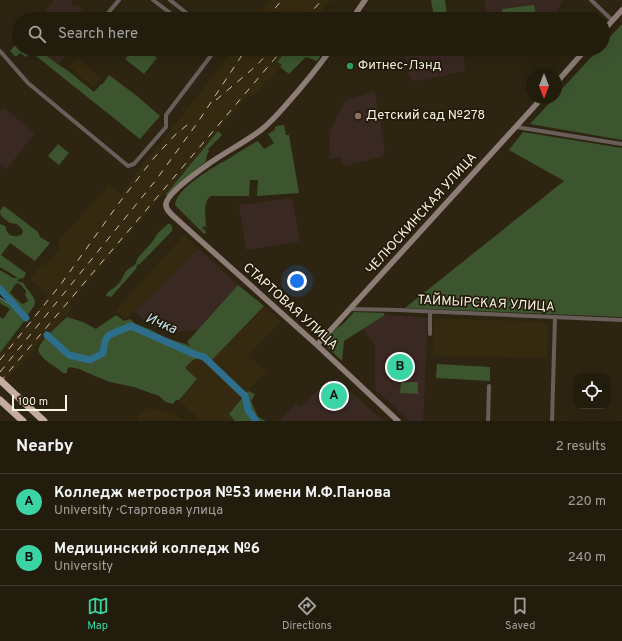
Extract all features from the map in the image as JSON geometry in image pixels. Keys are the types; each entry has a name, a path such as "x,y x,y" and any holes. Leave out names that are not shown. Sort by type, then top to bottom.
{"highway":[{"path":"0,380 44,421"},
{"path":"0,400 23,421"}],"street":[{"path":"109,12 119,0"},
{"path":"153,0 169,12"},
{"path":"170,0 185,12"},
{"path":"357,12 365,0"},
{"path":"591,0 604,12"},
{"path":"610,22 622,10"},
{"path":"0,51 28,83 128,166 134,164 166,127 166,115 211,56"},
{"name":"СТАРТОВАЯ УЛИЦА","path":"326,56 298,91 267,125 190,177 172,193 167,199 166,204 167,209 196,237 317,345 398,421"},
{"path":"562,76 580,56"},
{"name":"ЧЕЛЮСКИНСКАЯ УЛИЦА","path":"317,345 537,104"},
{"path":"516,127 622,144"},
{"name":"ТАЙМЫРСКАЯ УЛИЦА","path":"350,309 622,320"},
{"path":"430,312 430,334"},
{"path":"552,421 555,317"},
{"path":"488,421 489,386"}],"shaded area":[{"path":"54,0 71,0 71,3 74,6 76,4 85,12 45,12"},
{"path":"270,0 331,0 320,12 261,12"},
{"path":"484,0 562,0 558,12 485,12"},
{"path":"49,56 66,56 59,64"},
{"path":"228,56 282,56 277,62 282,66 252,97 249,94 165,194 162,195 70,303 70,311 49,332 0,387 0,354 33,317 48,295 30,279 41,265 43,267 61,248 57,245 60,240 109,185 121,195 134,177 134,174 138,171"},
{"path":"464,56 466,71 415,81 410,78 405,57"},
{"path":"78,58 101,78 93,87 70,67"},
{"name":"Детский сад №278","path":"375,91 385,151 382,157 343,166 341,157 329,159 330,131 345,100"},
{"path":"3,107 35,133 6,170 0,165 0,111"},
{"path":"292,198 300,241 246,250 239,205"},
{"path":"184,235 198,248 162,286 125,319 116,310"},
{"path":"198,248 238,285 198,330 178,332 156,327 146,322 135,311 162,286"},
{"path":"264,306 281,322 248,355 267,372 244,394 210,362"},
{"path":"385,315 428,318 423,421 409,421 375,389 375,346 363,329"},
{"path":"434,318 548,322 547,358 433,356"},
{"path":"199,358 217,372 243,397 229,414 235,421 201,421 179,400 197,380 185,368 193,360"},
{"path":"336,378 383,421 279,421 296,404 300,407 325,383 328,386"},
{"path":"149,408 174,413 183,421 139,421 137,416"}],"green space":[{"path":"431,0 445,0 447,12 433,12"},
{"path":"534,5 535,12 502,12 502,9"},
{"path":"622,24 622,140 530,124 548,104 562,104 562,89 592,56 610,56 610,37"},
{"path":"36,56 47,56 94,92 101,84 102,85 109,75 137,96 160,116 140,139"},
{"path":"128,56 155,56 157,58 144,74 125,59"},
{"path":"282,56 320,56 317,61 306,57 289,74 280,67 282,65 277,62"},
{"path":"284,125 286,135 289,135 299,193 257,196 258,180 250,180 249,196 211,196 208,198 205,206 206,228 204,226 202,228 206,233 204,234 175,205 177,198 189,185 214,167 258,141 264,149 274,143 268,134 275,130 275,127"},
{"path":"218,131 222,135 208,149 209,151 206,161 167,196 166,194"},
{"path":"523,132 622,148 622,317 405,308 564,181 509,150"},
{"path":"58,144 69,153 59,165 48,156"},
{"path":"4,206 38,232 40,237 50,243 35,261 10,243 1,255 26,273 24,278 17,281 23,283 35,301 34,306 27,316 7,295 0,285 0,270 13,278 18,278 0,267 0,224 5,226 10,235 21,235 23,232 17,224 10,223 1,216 0,211","holes":["17,283 20,284 26,291 25,295 28,301 22,304 10,293"]},
{"path":"168,224 172,227 171,232 140,264 137,265 136,269 111,297 106,296 108,292 120,282 126,271 136,264 137,259 158,233"},
{"path":"238,285 264,306 210,362 244,394 248,391 255,394 251,401 258,417 266,421 235,421 229,414 243,397 217,372 199,358 193,360 185,368 197,379 179,400 176,400 173,404 166,402 159,396 134,387 110,382 79,369 70,367 67,369 67,373 63,373 42,357 38,350 46,336 67,317 83,322 96,329 116,315 124,321 130,319 136,324 164,337 191,346 187,342"},
{"path":"0,299 17,309 26,318 0,353 0,317 3,319 10,309 0,303"},
{"path":"354,312 383,313 385,315 344,341 342,361 325,345 324,341"},
{"path":"437,364 490,367 490,381 436,378"},
{"path":"401,382 418,382 418,394 400,393"}],"waterway":[{"name":"Ичка","path":"0,289 26,318"},
{"name":"Ичка","path":"0,298 17,309"},
{"name":"Ичка","path":"47,335 69,355 90,360 103,353 105,341 109,335 131,326 204,357 245,396 248,410 256,421"}],"railway":[{"path":"272,12 282,0"},
{"path":"311,12 322,0"},
{"path":"304,12 307,8"},
{"path":"0,372 156,180 198,122 241,56"},
{"path":"216,100 256,66 265,56"},
{"path":"0,382 277,56"},
{"path":"0,360 61,284 119,203 153,159 175,135 192,121"}],"place":[{"name":"Фитнес-Лэнд","path":"350,66"},
{"name":"Детский сад №278","path":"358,116"},
{"name":"Медицинский колледж №6","path":"400,367"},
{"name":"Колледж метростроя №53 имени М.Ф.Панова","path":"334,396"}]}
